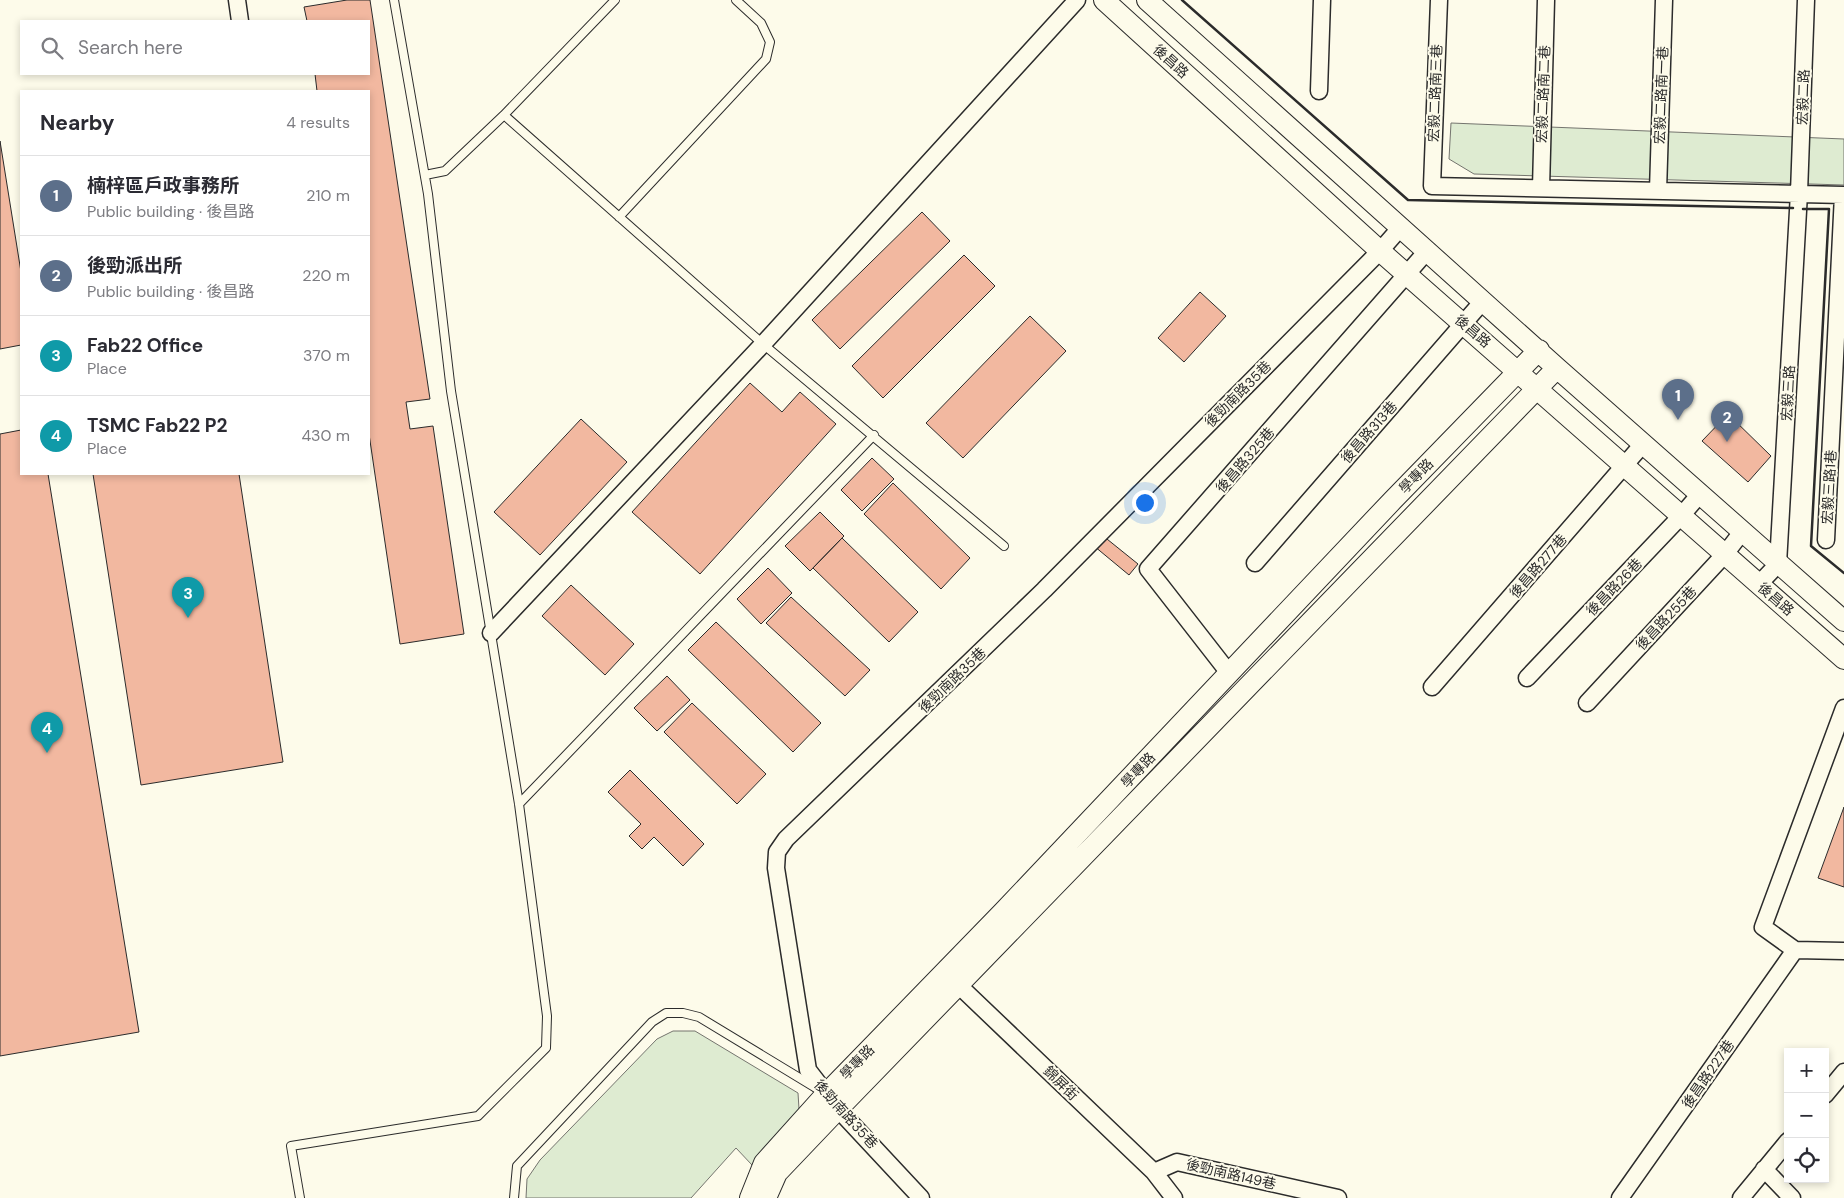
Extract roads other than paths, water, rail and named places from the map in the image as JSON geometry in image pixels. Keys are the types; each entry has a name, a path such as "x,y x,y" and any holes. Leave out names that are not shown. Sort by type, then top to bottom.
{"street":[{"path":"237,0 240,20"},
{"path":"491,633 763,344 1077,0"},
{"name":"後昌路","path":"1104,0 1408,275 1844,659"},
{"name":"後昌路","path":"1147,0 1557,368 1844,621"},
{"path":"1319,91 1322,0"},
{"name":"宏毅二路南三巷","path":"1439,0 1432,186 1541,188"},
{"name":"宏毅二路南二巷","path":"1541,188 1546,0"},
{"name":"宏毅二路南一巷","path":"1658,191 1664,0"},
{"name":"宏毅二路","path":"1799,193 1806,0"},
{"path":"1541,188 1844,195"},
{"name":"宏毅三路","path":"1778,564 1799,193"},
{"name":"宏毅三路1巷","path":"1826,540 1837,483 1844,195"},
{"name":"後勁南路35巷","path":"921,1198 832,1102 808,1070 776,868 777,852 786,839 1044,590 1401,227"},
{"name":"後昌路325巷","path":"1229,673 1148,569 1408,275 1427,251"},
{"name":"後昌路313巷","path":"1255,563 1483,301"},
{"name":"學專路","path":"951,978 1229,673 1539,350"},
{"name":"學專路","path":"750,1198 764,1163 832,1102 951,978 1557,368"},
{"name":"後昌路277巷","path":"1432,687 1643,444"},
{"name":"後昌路26巷","path":"1527,678 1700,494"},
{"name":"後昌路255巷","path":"1588,703 1725,554 1742,532"},
{"path":"1759,584 1778,564"},
{"path":"1844,708 1763,927 1795,950 1844,950"},
{"name":"後昌路227巷","path":"1620,1198 1795,950"},
{"name":"錦屏街","path":"951,978 1154,1172 1174,1198"},
{"path":"1827,1093 1844,1072"},
{"name":"學專路","path":"766,1198 777,1173 832,1102"},
{"path":"1741,1198 1784,1145"},
{"name":"後勁南路149巷","path":"1154,1172 1177,1162 1338,1198"},
{"path":"1764,1169 1792,1198"}],"lane":[{"path":"300,1198 292,1146 478,1116 546,1048 547,1016 519,804 450,391 425,175 394,0"},
{"path":"425,175 445,171 504,115 616,0"},
{"path":"619,217 766,59 770,42 761,23 736,0"},
{"path":"504,115 763,344 874,435 1004,546"},
{"path":"519,804 874,435"},
{"path":"514,1198 517,1166 652,1022 666,1013 683,1013 699,1017 832,1102"}],"place":[{"name":"楠梓區戶政事務所","path":"1678,420"},
{"name":"後勁派出所","path":"1727,442"},
{"name":"Fab22 Office","path":"188,618"},
{"name":"TSMC Fab22 P2","path":"47,753"}]}
